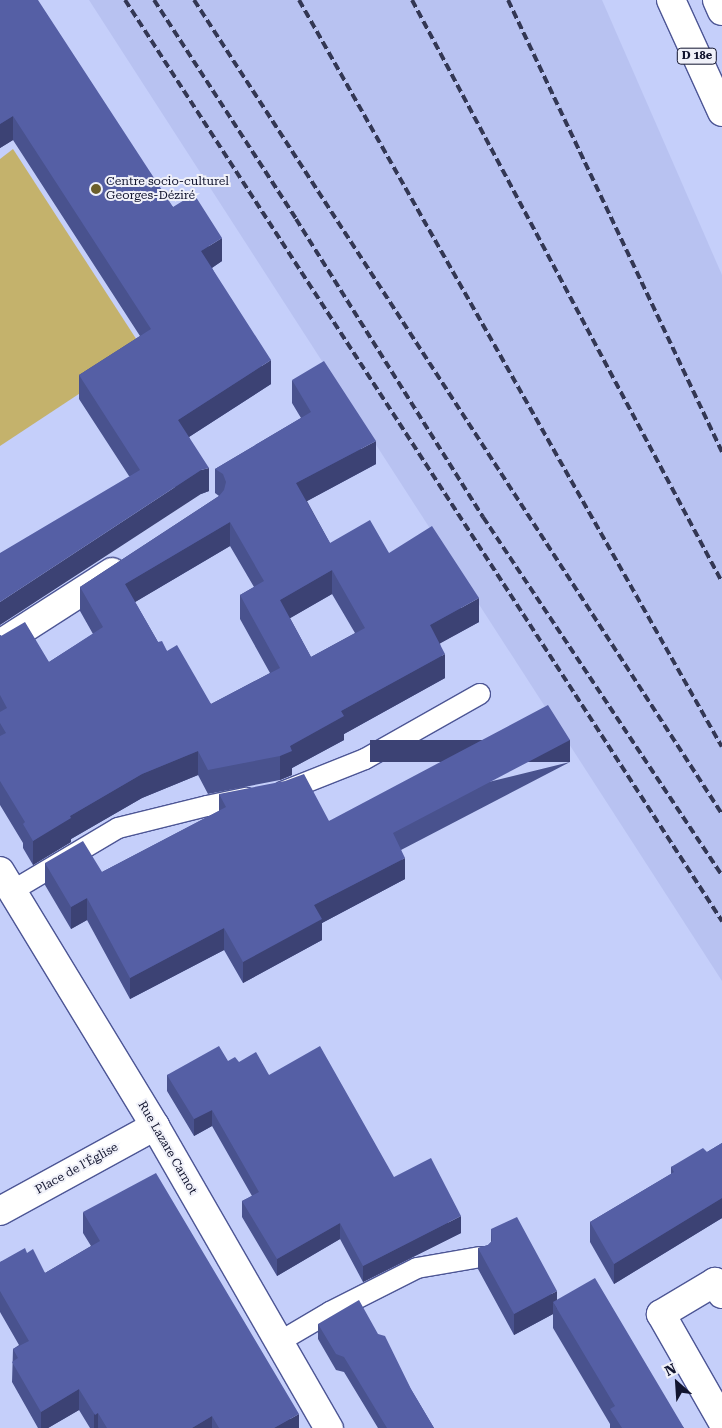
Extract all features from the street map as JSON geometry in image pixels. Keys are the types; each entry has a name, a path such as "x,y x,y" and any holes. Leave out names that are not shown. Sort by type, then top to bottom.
{"street":[{"name":"D 18e","path":"671,0 722,112"},
{"path":"717,0 722,11"},
{"path":"0,644 136,556"},
{"name":"Rue Lazare Carnot","path":"6,881 155,1126 329,1428"},
{"name":"Place de l'Église","path":"0,1211 155,1126"},
{"path":"722,1294 715,1282 661,1314 722,1421"}],"lane":[{"path":"6,881 118,828 207,806 284,792 365,759 480,694"},
{"path":"279,1342 330,1312 417,1268 481,1257"}],"shaded area":[{"path":"89,0 602,0 722,275 722,981"},
{"path":"13,149 144,351 0,446 0,159"}],"building":[{"path":"0,0 38,0 173,207 194,194 222,238 201,251 271,360 178,420 209,468 201,470 0,602 0,553 140,470 79,375 151,329 13,116 0,124"},
{"path":"324,361 376,441 296,483 330,543 370,520 389,553 432,526 479,598 430,625 445,654 341,711 344,716 290,746 292,751 280,756 208,770 198,751 142,774 70,816 71,818 33,841 23,824 25,822 0,781 0,736 6,733 0,723 0,712 7,708 0,695 0,635 25,622 49,662 103,627 80,587 219,496 224,490 226,482 223,474 215,469 311,412 292,380","holes":["230,522 264,581 240,595 280,668 211,704 177,645 167,651 162,641 158,642 125,584","332,570 365,628 311,657 280,600"]},
{"path":"548,705 570,740 393,833 405,858 314,905 322,919 243,962 224,928 130,978 87,898 71,907 45,863 83,841 102,872 226,807 219,794 285,781 304,774 329,821"},
{"path":"219,1046 228,1061 235,1057 239,1062 256,1052 269,1075 320,1046 394,1177 431,1158 461,1216 363,1266 340,1223 277,1259 242,1201 259,1192 212,1110 194,1119 167,1075"},
{"path":"722,1143 722,1198 614,1264 590,1222 674,1172 671,1167 703,1148 707,1152"},
{"path":"156,1173 299,1414 274,1428 219,1428 212,1416 192,1428 107,1428 98,1413 95,1415 79,1389 41,1412 12,1362 18,1358 13,1349 29,1341 0,1291 0,1262 25,1248 27,1253 33,1249 45,1273 100,1241 83,1212"},
{"path":"517,1217 557,1291 514,1314 478,1248 488,1245 492,1241 491,1229"},
{"path":"595,1278 684,1428 622,1428 610,1409 615,1406 553,1302"},
{"path":"359,1300 378,1334 385,1336 411,1389 434,1428 387,1428 344,1357 336,1354 318,1324"}],"railway":[{"path":"125,0 722,921"},
{"path":"154,0 296,219 483,517 722,876"},
{"path":"194,0 722,814"},
{"path":"299,0 722,747"},
{"path":"412,0 722,582"},
{"path":"508,0 722,452"}],"place":[{"name":"Centre socio-culturel Georges-Déziré","path":"96,189"}]}
